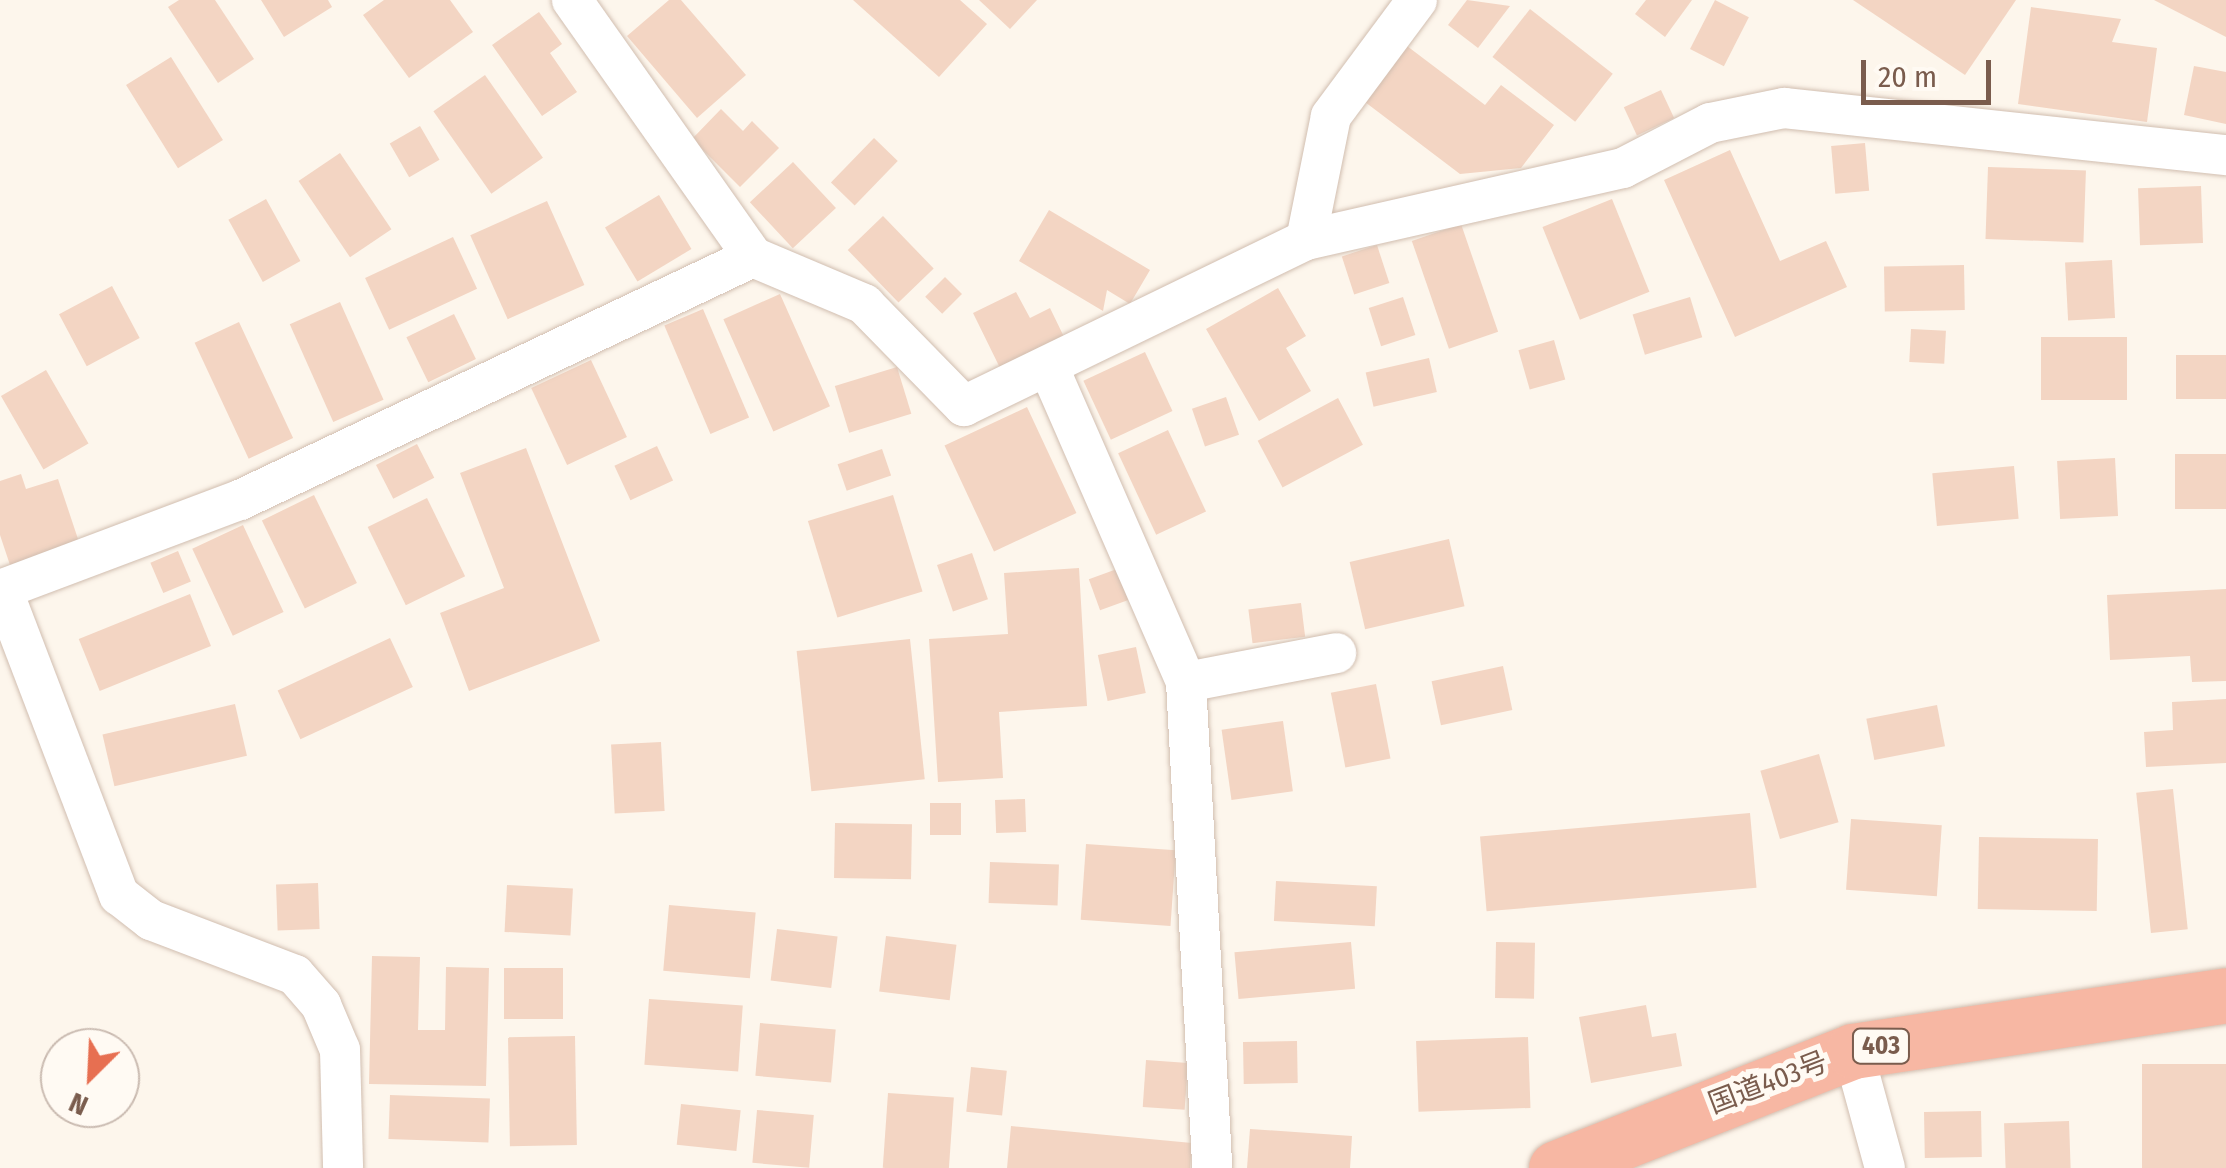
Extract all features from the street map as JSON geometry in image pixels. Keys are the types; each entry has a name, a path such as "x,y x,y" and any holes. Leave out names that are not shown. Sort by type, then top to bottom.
{"highway":[{"name":"国道403号","path":"1556,1168 1852,1051 2226,995"}],"street":[{"path":"572,0 752,257 864,304 964,406 1306,240 1623,168 1710,122 1784,108 2226,155"},
{"path":"1306,240 1331,116 1417,0"},
{"path":"343,1168 340,1050 321,1005 295,975 151,920 119,895 1,590 240,500 752,257"},
{"path":"1049,368 1186,682 1212,1168"},
{"path":"1186,682 1336,653"},
{"path":"1852,1051 1886,1168"}],"building":[{"path":"179,0 215,0 254,59 218,83 168,7"},
{"path":"261,0 328,0 332,7 284,37"},
{"path":"384,0 450,0 473,32 409,78 363,15"},
{"path":"669,0 681,0 746,75 697,118 627,36"},
{"path":"853,0 960,0 987,24 939,77"},
{"path":"979,0 1037,0 1010,29"},
{"path":"1467,0 1510,6 1478,48 1448,25"},
{"path":"1646,0 1692,0 1665,37 1635,14"},
{"path":"1715,0 1749,17 1724,66 1690,49"},
{"path":"1853,0 2016,0 1965,75"},
{"path":"2154,0 2226,0 2226,37"},
{"path":"2031,7 2121,19 2112,42 2157,48 2147,122 2018,104"},
{"path":"1530,9 1613,74 1575,122 1492,57"},
{"path":"539,12 562,44 550,53 577,92 542,116 492,45"},
{"path":"1407,46 1485,105 1501,85 1554,125 1521,168 1460,174 1365,102"},
{"path":"171,57 223,140 178,168 126,85"},
{"path":"2194,66 2226,72 2226,124 2184,115"},
{"path":"485,75 543,158 491,194 433,111"},
{"path":"1661,90 1674,118 1637,135 1624,107"},
{"path":"721,109 743,131 752,121 779,148 740,187 692,139"},
{"path":"420,126 440,160 409,177 390,144"},
{"path":"874,138 898,161 855,206 831,183"},
{"path":"1865,143 1869,191 1835,194 1831,146"},
{"path":"1730,150 1780,261 1826,241 1847,287 1735,337 1664,180"},
{"path":"340,153 391,229 350,257 299,181"},
{"path":"793,162 836,208 793,248 750,202"},
{"path":"1988,167 2086,170 2083,242 1985,239"},
{"path":"2201,186 2203,243 2140,245 2138,188"},
{"path":"659,195 691,249 637,281 605,227"},
{"path":"266,199 300,261 263,282 228,220"},
{"path":"1612,199 1649,292 1580,320 1542,227"},
{"path":"547,201 584,285 508,319 470,235"},
{"path":"1049,210 1150,270 1130,304 1107,290 1103,311 1019,261"},
{"path":"883,216 934,269 898,303 848,250"},
{"path":"1461,224 1498,332 1449,349 1412,241"},
{"path":"453,237 477,289 389,330 365,278"},
{"path":"1377,245 1389,283 1354,294 1342,256"},
{"path":"2112,260 2115,318 2068,320 2065,262"},
{"path":"1964,265 1965,310 1885,311 1884,266"},
{"path":"945,277 962,294 942,314 925,297"},
{"path":"112,286 140,338 87,366 59,314"},
{"path":"1278,288 1306,336 1286,348 1311,391 1259,421 1206,329"},
{"path":"1016,292 1030,318 1050,308 1066,341 1002,372 973,313"},
{"path":"780,294 830,406 773,432 723,319"},
{"path":"1403,297 1415,335 1381,346 1369,308"},
{"path":"1690,297 1702,337 1645,355 1633,315"},
{"path":"340,302 384,400 333,422 290,324"},
{"path":"703,309 749,418 710,434 664,325"},
{"path":"454,314 476,359 428,382 406,337"},
{"path":"239,322 293,438 249,459 195,343"},
{"path":"1911,329 1946,331 1944,364 1909,362"},
{"path":"2041,337 2127,337 2127,400 2041,400"},
{"path":"1554,340 1565,379 1530,390 1518,350"},
{"path":"1145,352 1172,411 1111,440 1083,381"},
{"path":"2176,355 2226,355 2226,399 2176,399"},
{"path":"1429,358 1437,392 1374,407 1366,373"},
{"path":"591,360 627,437 567,465 531,388"},
{"path":"897,367 911,414 849,433 835,386"},
{"path":"46,370 88,444 43,470 1,396"},
{"path":"1226,397 1239,435 1205,447 1192,409"},
{"path":"1338,398 1363,445 1283,488 1258,441"},
{"path":"1027,407 1076,513 994,551 945,445"},
{"path":"1168,430 1206,512 1156,535 1118,453"},
{"path":"417,444 434,478 393,499 376,465"},
{"path":"657,446 673,480 630,500 614,466"},
{"path":"526,448 600,641 469,691 440,613 504,588 460,473"},
{"path":"882,449 891,475 847,491 838,464"},
{"path":"2175,454 2226,454 2226,509 2175,509"},
{"path":"2115,458 2118,516 2060,519 2057,461"},
{"path":"2014,466 2019,519 1937,526 1932,473"},
{"path":"21,474 26,489 58,479 79,542 10,565 0,535 0,481"},
{"path":"314,495 357,583 305,609 262,520"},
{"path":"893,495 923,592 837,618 808,521"},
{"path":"427,498 465,576 406,605 368,527"},
{"path":"243,525 284,612 233,636 192,549"},
{"path":"1449,539 1465,606 1365,629 1350,562"},
{"path":"178,551 191,581 163,593 150,563"},
{"path":"972,553 988,599 953,611 937,565"},
{"path":"1079,568 1087,706 999,712 1003,778 938,782 929,639 1008,634 1004,573"},
{"path":"1117,569 1128,600 1100,610 1089,579"},
{"path":"2226,589 2226,681 2192,682 2190,656 2110,660 2107,595"},
{"path":"190,594 211,646 100,691 79,639"},
{"path":"1301,603 1305,637 1253,643 1248,609"},
{"path":"390,638 413,687 300,739 278,690"},
{"path":"910,639 925,779 811,791 797,651"},
{"path":"1136,647 1146,693 1108,701 1098,655"},
{"path":"1503,666 1512,710 1441,725 1432,681"},
{"path":"1376,684 1391,759 1345,767 1331,693"},
{"path":"2226,699 2226,763 2146,767 2144,732 2173,730 2172,702"},
{"path":"235,704 247,756 114,786 102,735"},
{"path":"1937,705 1945,746 1874,760 1866,719"},
{"path":"1283,721 1293,791 1231,800 1222,730"},
{"path":"661,742 665,811 615,814 611,745"},
{"path":"1819,754 1839,822 1780,839 1760,771"},
{"path":"2173,789 2188,929 2151,933 2136,793"},
{"path":"1025,799 1026,832 996,833 995,800"},
{"path":"930,803 961,803 961,835 930,835"},
{"path":"1750,813 1757,888 1487,911 1480,837"},
{"path":"1851,819 1942,825 1937,896 1846,890"},
{"path":"835,823 912,824 911,879 834,878"},
{"path":"1979,837 2098,839 2097,911 1978,909"},
{"path":"1086,844 1176,850 1170,926 1081,920"},
{"path":"990,862 1059,864 1058,905 989,903"},
{"path":"1276,881 1377,886 1375,926 1274,921"},
{"path":"318,883 320,929 278,930 276,884"},
{"path":"507,885 573,888 570,935 505,932"},
{"path":"669,905 756,913 750,978 663,971"},
{"path":"777,929 838,936 831,988 771,981"},
{"path":"886,936 956,945 950,1000 879,992"},
{"path":"1351,942 1355,989 1239,999 1234,952"},
{"path":"1496,942 1535,943 1534,999 1495,998"},
{"path":"372,956 420,957 418,1030 445,1030 446,967 489,968 486,1086 369,1084"},
{"path":"504,968 563,968 563,1019 504,1019"},
{"path":"649,999 743,1006 738,1071 644,1065"},
{"path":"1646,1005 1652,1037 1676,1033 1682,1066 1591,1083 1579,1017"},
{"path":"760,1023 836,1030 831,1082 755,1076"},
{"path":"575,1036 577,1145 510,1146 508,1037"},
{"path":"1528,1037 1530,1108 1419,1112 1416,1041"},
{"path":"1297,1041 1298,1083 1244,1084 1243,1042"},
{"path":"1146,1060 1188,1063 1185,1110 1143,1107"},
{"path":"2142,1064 2226,1064 2226,1168 2142,1168"},
{"path":"971,1067 1007,1071 1002,1116 966,1112"},
{"path":"888,1093 954,1098 949,1168 883,1168"},
{"path":"390,1095 490,1098 488,1142 388,1139"},
{"path":"681,1104 741,1110 736,1151 677,1145"},
{"path":"757,1110 814,1115 809,1168 752,1163"},
{"path":"1981,1111 1982,1157 1925,1158 1924,1112"},
{"path":"2069,1121 2071,1168 2006,1168 2004,1123"},
{"path":"1011,1126 1192,1143 1190,1168 1007,1168"},
{"path":"1250,1129 1352,1136 1350,1168 1247,1168"}]}
